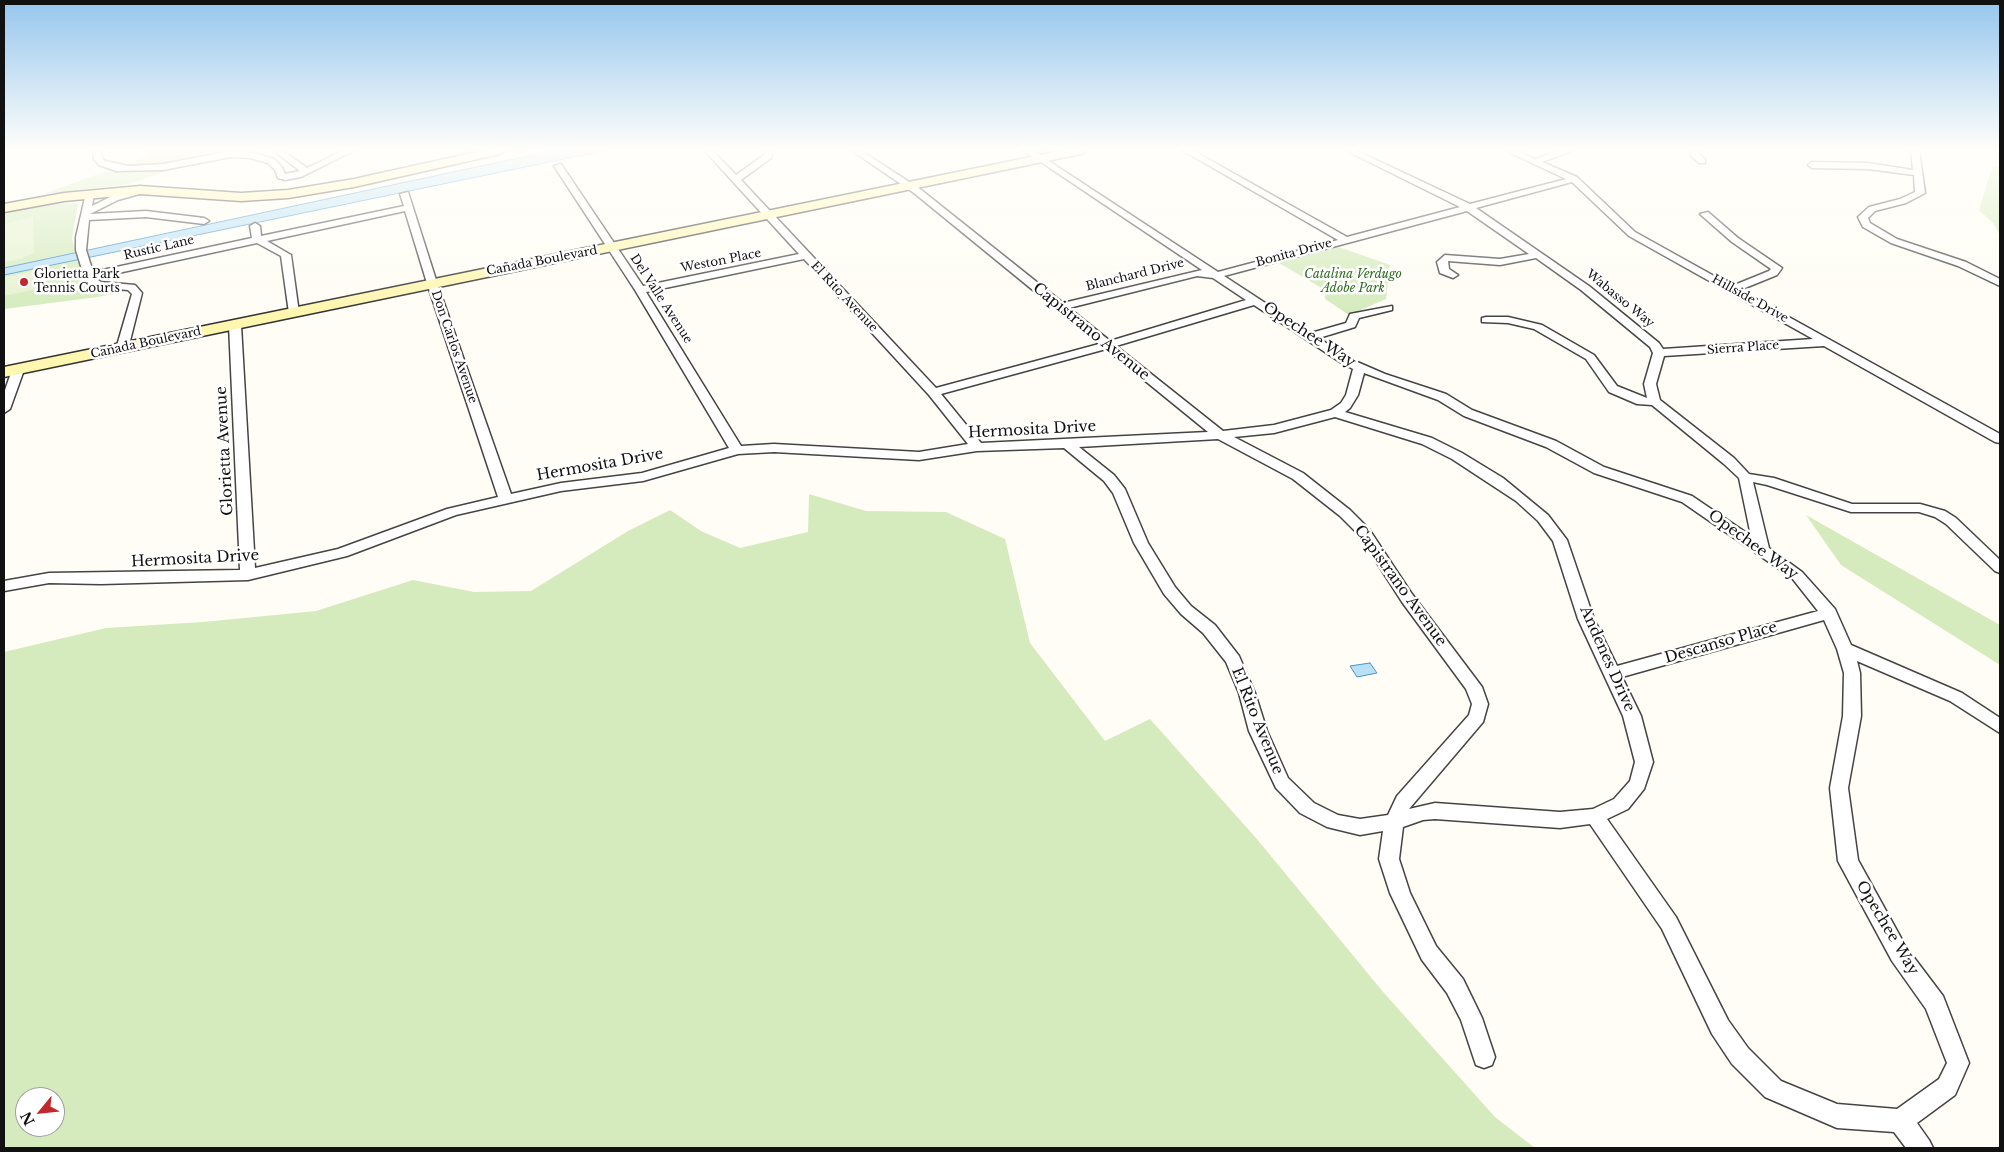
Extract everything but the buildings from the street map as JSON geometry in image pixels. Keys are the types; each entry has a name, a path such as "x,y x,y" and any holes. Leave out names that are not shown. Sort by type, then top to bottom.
{"main road":[{"path":"4,208 30,204"},
{"name":"Cañada Boulevard","path":"11,371 820,204"}],"street":[{"path":"87,204 83,254 89,276 94,284 136,289 122,349"},
{"path":"85,215 105,204"},
{"name":"Don Carlos Avenue","path":"409,204 432,283 506,500"},
{"name":"Del Valle Avenue","path":"582,204 640,290 738,450"},
{"name":"El Rito Avenue","path":"758,204 933,392 977,446"},
{"name":"Capistrano Avenue","path":"931,204 1220,435 1298,476 1345,513 1364,532 1407,598 1474,687 1480,704 1477,717 1404,801 1394,822 1389,859 1400,894 1429,954 1455,986 1471,1018 1484,1057"},
{"name":"Opechee Way","path":"1110,204 1359,368 1442,396 1468,413 1551,444 1599,470 1699,505 1797,575 1829,613 1845,648 1852,673 1852,716 1838,788 1848,861 1899,954 1935,1003 1958,1062 1947,1087 1900,1121"},
{"path":"1280,204 1344,240"},
{"name":"Wabasso Way","path":"1461,204 1585,288 1655,345 1659,353"},
{"name":"Bonita Drive","path":"1217,274 1480,204"},
{"name":"Hillside Drive","path":"1600,204 1632,234 1734,289 2000,439"},
{"path":"1892,204 1872,209 1863,217 1866,225 1894,241 1962,264 2000,283"},
{"name":"Rustic Lane","path":"89,276 410,207"},
{"path":"85,215 146,214 204,221"},
{"path":"1706,214 1735,240 1777,268 1773,273 1734,289"},
{"path":"255,226 257,239 286,255 294,313"},
{"path":"1453,275 1444,271 1442,262 1445,258 1500,262 1538,255"},
{"name":"Weston Place","path":"640,290 806,256"},
{"name":"Blanchard Drive","path":"1060,307 1197,273 1217,274"},
{"path":"933,392 1107,345 1256,301"},
{"path":"1311,337 1351,325 1354,316 1388,308"},
{"path":"1486,320 1508,320 1538,328 1570,344 1590,357 1613,389 1641,400 1655,402"},
{"name":"Glorietta Avenue","path":"235,324 248,575"},
{"name":"Sierra Place","path":"1659,353 1826,342"},
{"path":"1659,353 1650,384 1655,402 1729,460 1745,476 1762,550"},
{"path":"1335,413 1346,405 1352,395 1359,368"},
{"path":"4,409 11,371"},
{"name":"Hermosita Drive","path":"4,586 50,578 101,579 248,575 342,553 452,512 561,487 643,477 738,450 774,448 919,456 977,446 1067,444 1220,435 1274,429 1335,413"},
{"name":"Andenes Drive","path":"1335,413 1396,430 1427,441 1457,456 1498,481 1543,518 1560,540 1586,619 1632,716 1644,762 1638,784 1622,804 1595,816 1560,820 1435,810 1394,822"},
{"name":"El Rito Avenue","path":"1067,444 1109,478 1120,492 1142,543 1169,590 1186,610 1209,629 1233,660 1247,693 1258,730 1272,765 1282,783 1307,808 1334,822 1360,827 1394,822"},
{"path":"1745,476 1769,481 1851,508 1920,508 1940,514 1951,521 2000,568"},
{"name":"Descanso Place","path":"1613,673 1829,613"},
{"path":"1845,648 1956,697 2000,726"},
{"path":"1595,816 1669,923 1720,1027 1740,1056 1756,1073 1773,1089 1837,1116 1900,1121 1921,1148"}],"green space":[{"path":"45,204 78,204 72,239 86,283 94,288 127,291 98,297 4,309 4,213"},
{"path":"1981,204 2000,204 2000,235 1993,223 1979,210"},
{"path":"33,217 34,253 20,259 4,262 4,224"},
{"name":"Catalina Verdugo Adobe Park","path":"1339,247 1390,265 1386,299 1349,315 1325,299 1325,290 1279,263"},
{"name":"Glorietta Park Tennis Courts","path":"43,269 46,287 4,296 4,277"},
{"path":"809,494 866,511 946,512 1005,539 1030,643 1105,741 1150,719 1256,838 1384,993 1495,1117 1535,1148 4,1148 4,652 106,628 203,622 316,611 413,580 474,592 531,591 628,531 670,510 701,531 740,548 808,532"},
{"path":"1806,515 2000,625 2000,665 1841,565"}],"water":[{"path":"305,204 348,204 4,275 4,268"},
{"path":"1370,663 1377,673 1357,677 1350,666"}],"place":[{"name":"Glorietta Park Tennis Courts","path":"24,282"}]}
